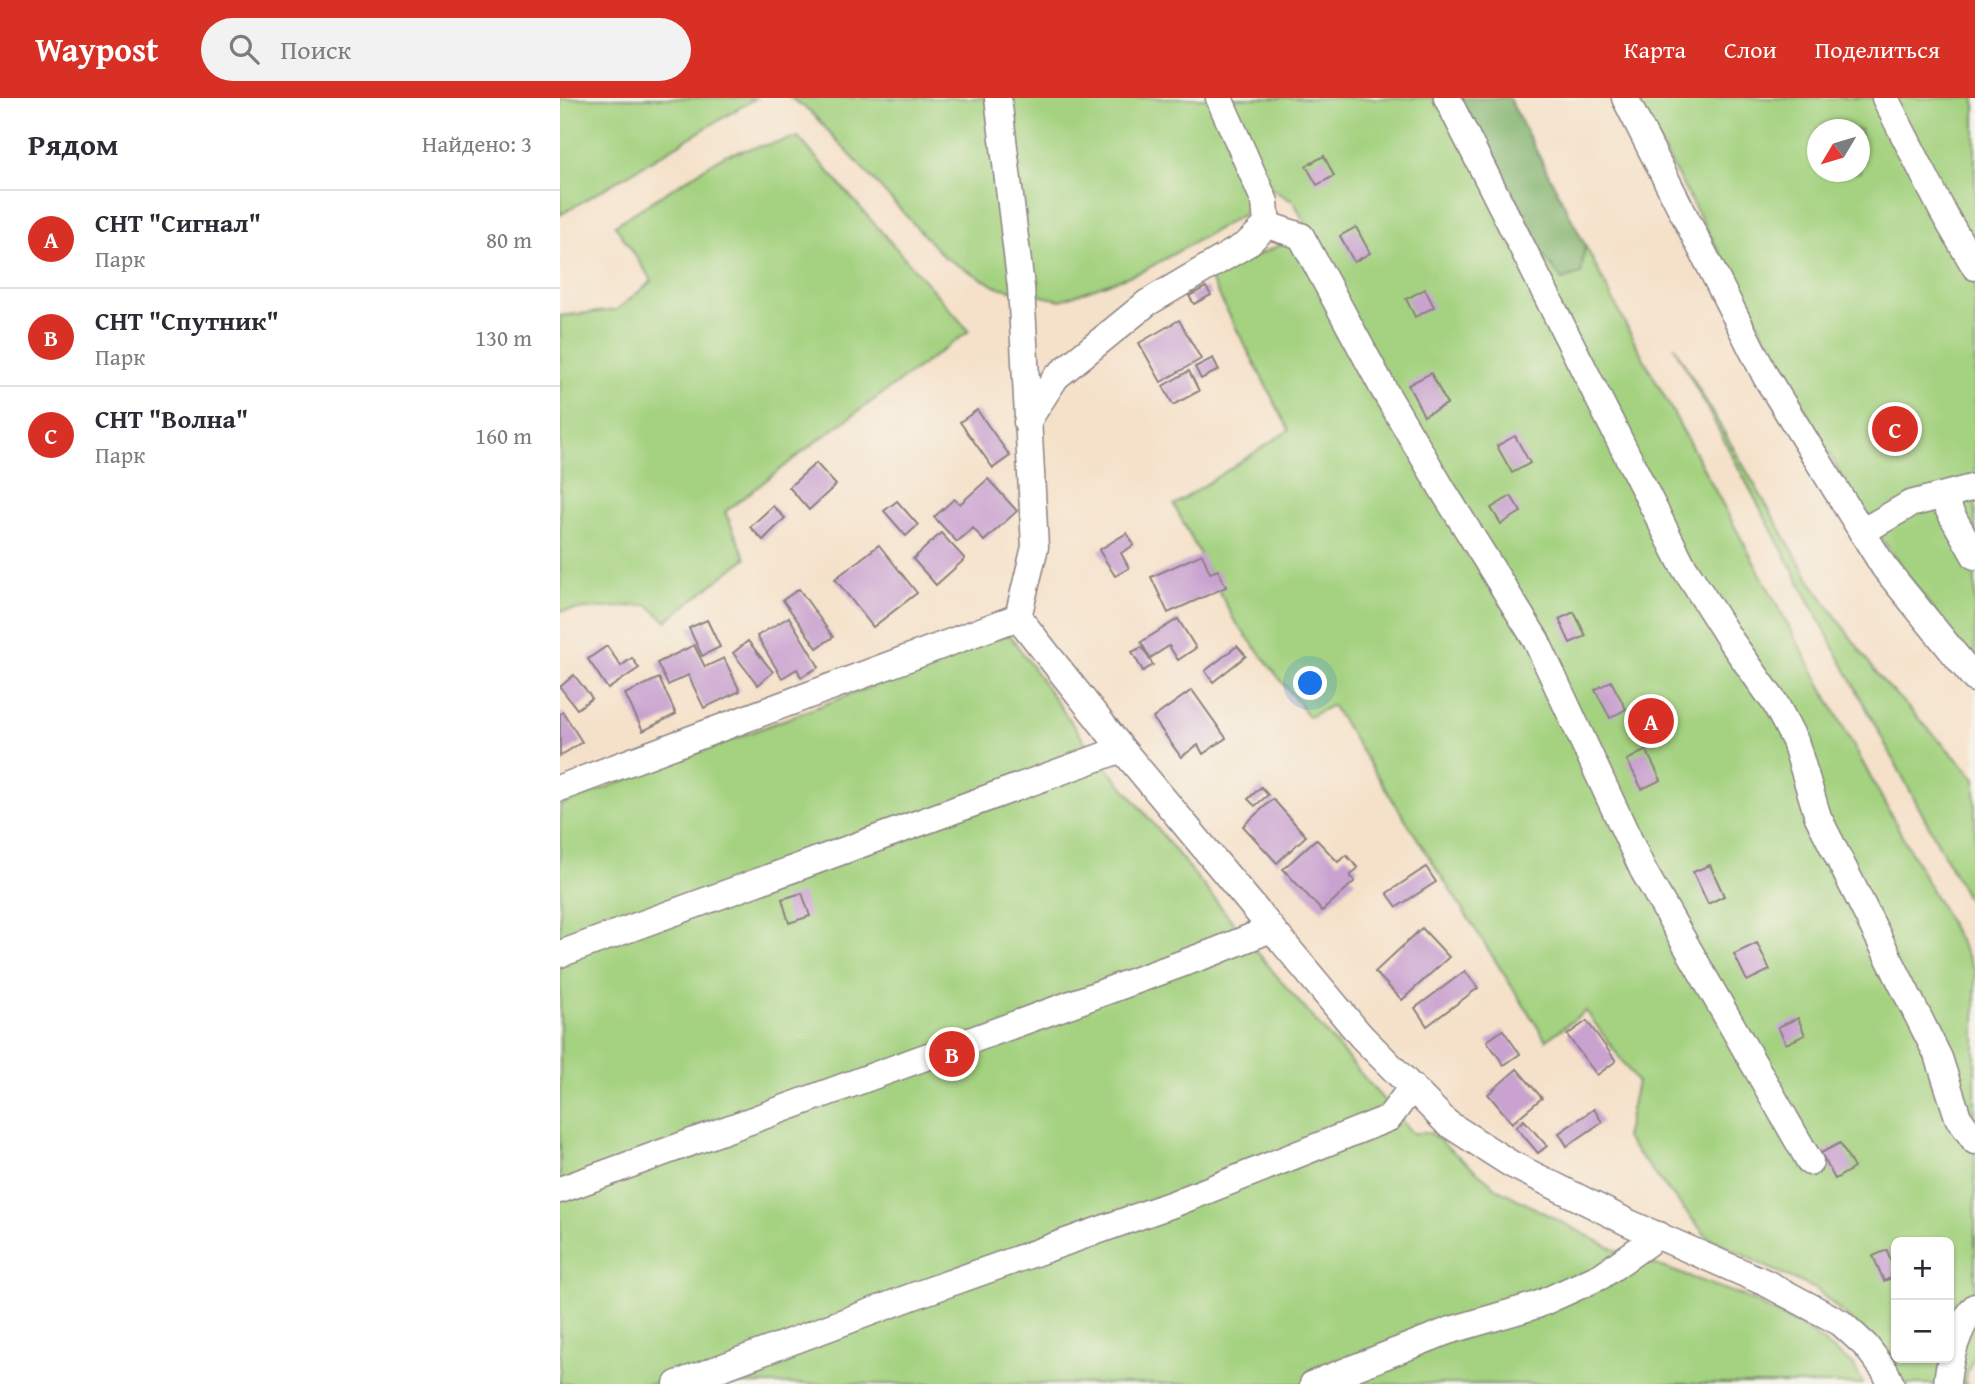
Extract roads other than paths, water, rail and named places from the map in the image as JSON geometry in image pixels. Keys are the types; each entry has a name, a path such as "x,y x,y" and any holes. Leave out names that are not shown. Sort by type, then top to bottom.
{"street":[{"path":"998,98 1021,287 1035,547 1018,617"},
{"path":"1219,98 1265,202 1267,225"},
{"path":"1447,98 1682,564 1775,703 1796,741 1818,817 1938,1058 1958,1117 1975,1141"},
{"path":"1625,98 1766,377 1884,567 1975,679"},
{"path":"1885,98 1944,214 1975,267"},
{"path":"1027,422 1056,377 1147,303 1247,244 1267,225"},
{"path":"1267,225 1301,236 1384,390 1536,640 1643,870 1810,1162"},
{"path":"1863,532 1910,504 1975,487"},
{"path":"1941,496 1975,556"},
{"path":"1018,617 1122,749 1361,1036 1447,1123 1511,1164 1629,1223 1766,1283 1841,1324 1866,1346 1885,1371 1891,1384"},
{"path":"560,788 1018,617"},
{"path":"560,954 1122,749"},
{"path":"560,1190 1272,929"},
{"path":"677,1384 1173,1204 1389,1118 1412,1087"},
{"path":"1313,1384 1448,1331 1537,1305 1601,1276 1659,1235"},
{"path":"1947,1384 1957,1341 1966,1317 1975,1307"}],"place":[{"name":"СНТ \"Волна\"","path":"1895,429"},
{"name":"СНТ \"Сигнал\"","path":"1651,721"},
{"name":"СНТ \"Спутник\"","path":"952,1054"}]}
